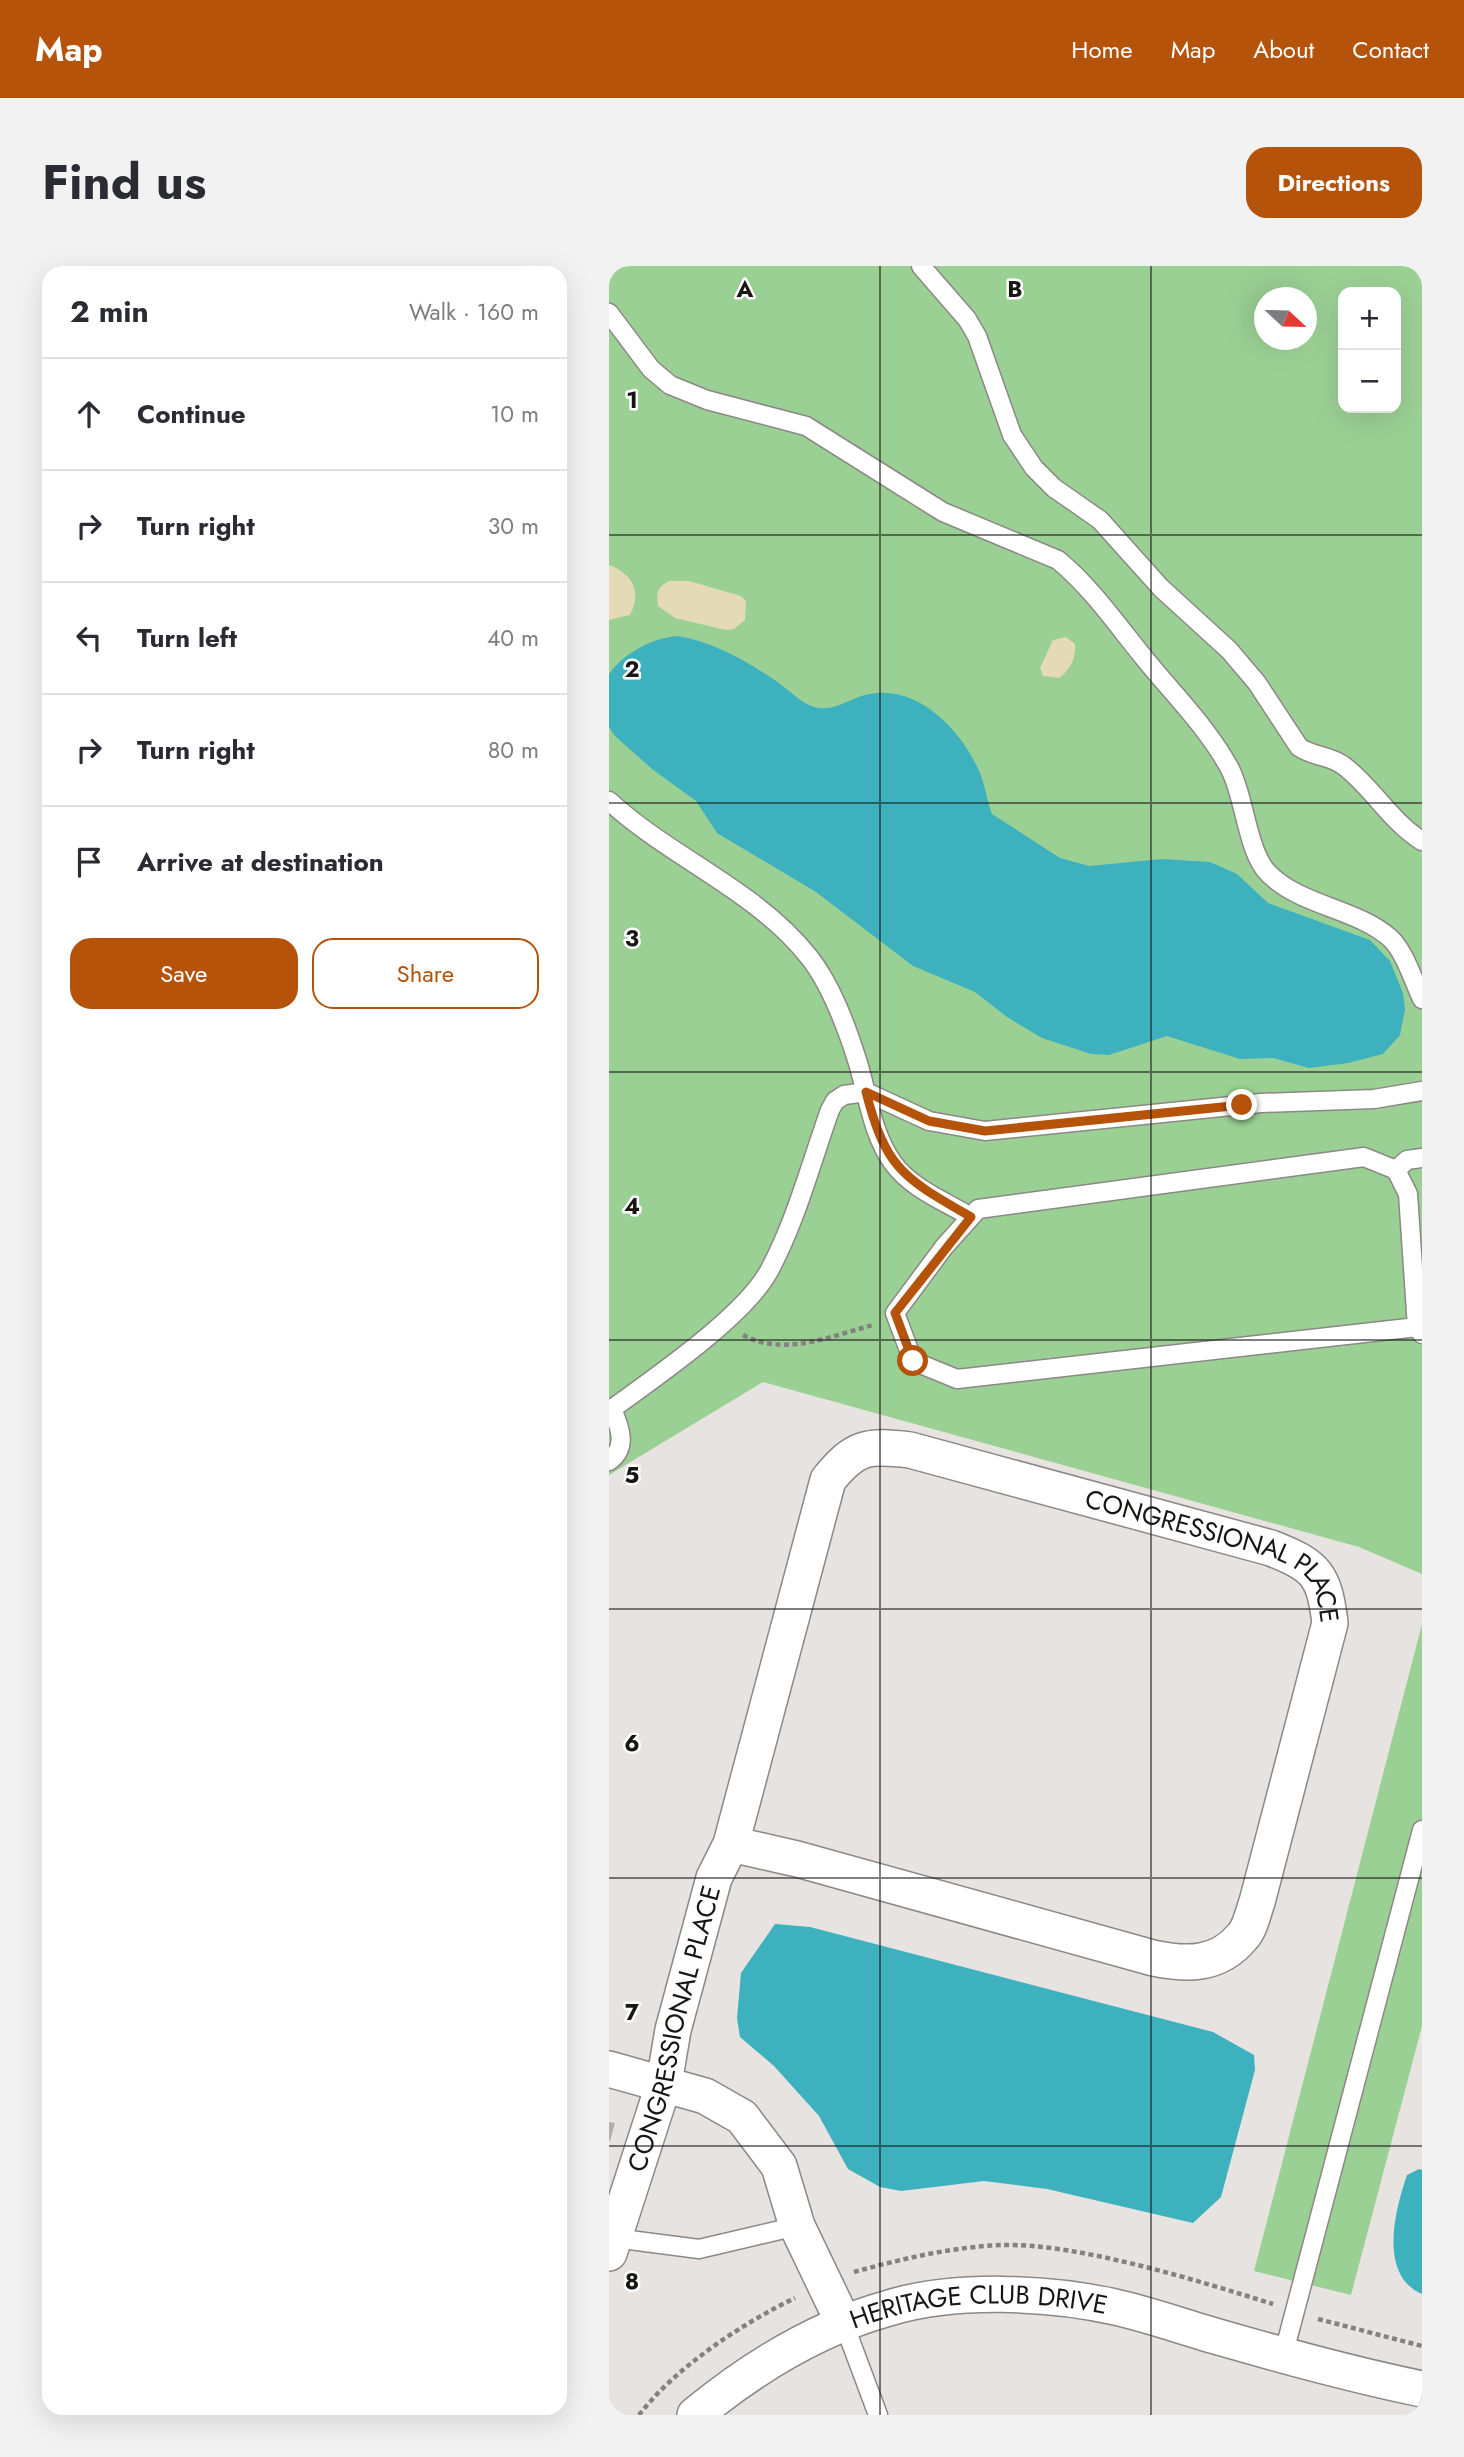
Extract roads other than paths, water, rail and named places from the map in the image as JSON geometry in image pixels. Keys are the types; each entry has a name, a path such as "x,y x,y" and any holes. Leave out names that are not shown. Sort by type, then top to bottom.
{"street":[{"name":"CONGRESSIONAL PLACE","path":"612,2245 664,2083 673,2029 713,1878 731,1844 828,1480 846,1458 877,1446 909,1450 1272,1548 1304,1561 1326,1589 1330,1623 1257,1902 1243,1937 1214,1959 1183,1965 1153,1958 797,1859 731,1844"},
{"path":"609,2069 705,2096 743,2117 779,2166 797,2226 844,2325"},
{"name":"HERITAGE CLUB DRIVE","path":"695,2415 732,2385 781,2354 890,2307 950,2298 1006,2295 1115,2307 1283,2356 1422,2389"}],"lane":[{"path":"921,266 967,319 977,336 1012,435 1034,468 1054,488 1100,520 1161,588 1229,650 1257,682 1299,747 1309,754 1334,759 1345,767 1394,820 1422,841"},
{"path":"609,313 651,369 670,385 690,395 806,426 943,512 1048,555 1068,568 1105,607 1220,751 1241,795 1259,859 1266,871 1293,890 1376,929 1391,939 1422,999"},
{"path":"609,801 649,834 756,907 809,957 843,1023 879,1136 892,1162 924,1190 971,1217"},
{"path":"609,1461 617,1455 621,1435 610,1410 727,1321 769,1271 835,1101 844,1095 866,1092 929,1121 985,1131 1261,1103 1384,1098 1422,1091"},
{"path":"1364,1157 1396,1170 1408,1194 1420,1331 957,1378 913,1361 895,1313 971,1217 978,1209 1364,1157"},
{"path":"1396,1170 1407,1160 1422,1158"},
{"path":"1283,2356 1422,1830"},
{"path":"612,2245 699,2249 797,2226"},
{"path":"844,2325 878,2415"}],"water":[{"path":"678,636 705,643 743,660 814,707 829,708 870,694 888,693 922,704 950,727 972,757 982,778 992,814 1060,858 1089,866 1162,859 1210,862 1237,874 1268,903 1370,940 1390,961 1403,993 1405,1009 1400,1035 1383,1054 1348,1063 1309,1068 1273,1058 1240,1059 1167,1036 1109,1055 1091,1054 1042,1038 1007,1017 975,992 913,966 816,892 717,833 696,801 652,769 615,736 609,727 609,674 622,659 639,648"},
{"path":"775,1924 810,1927 1213,2032 1254,2055 1255,2070 1221,2197 1193,2223 1047,2189 984,2181 901,2191 880,2187 848,2169 819,2116 774,2066 740,2037 737,2018 741,1973"},
{"path":"1422,2170 1422,2294 1408,2285 1399,2272 1393,2240 1398,2206 1407,2175"}]}
